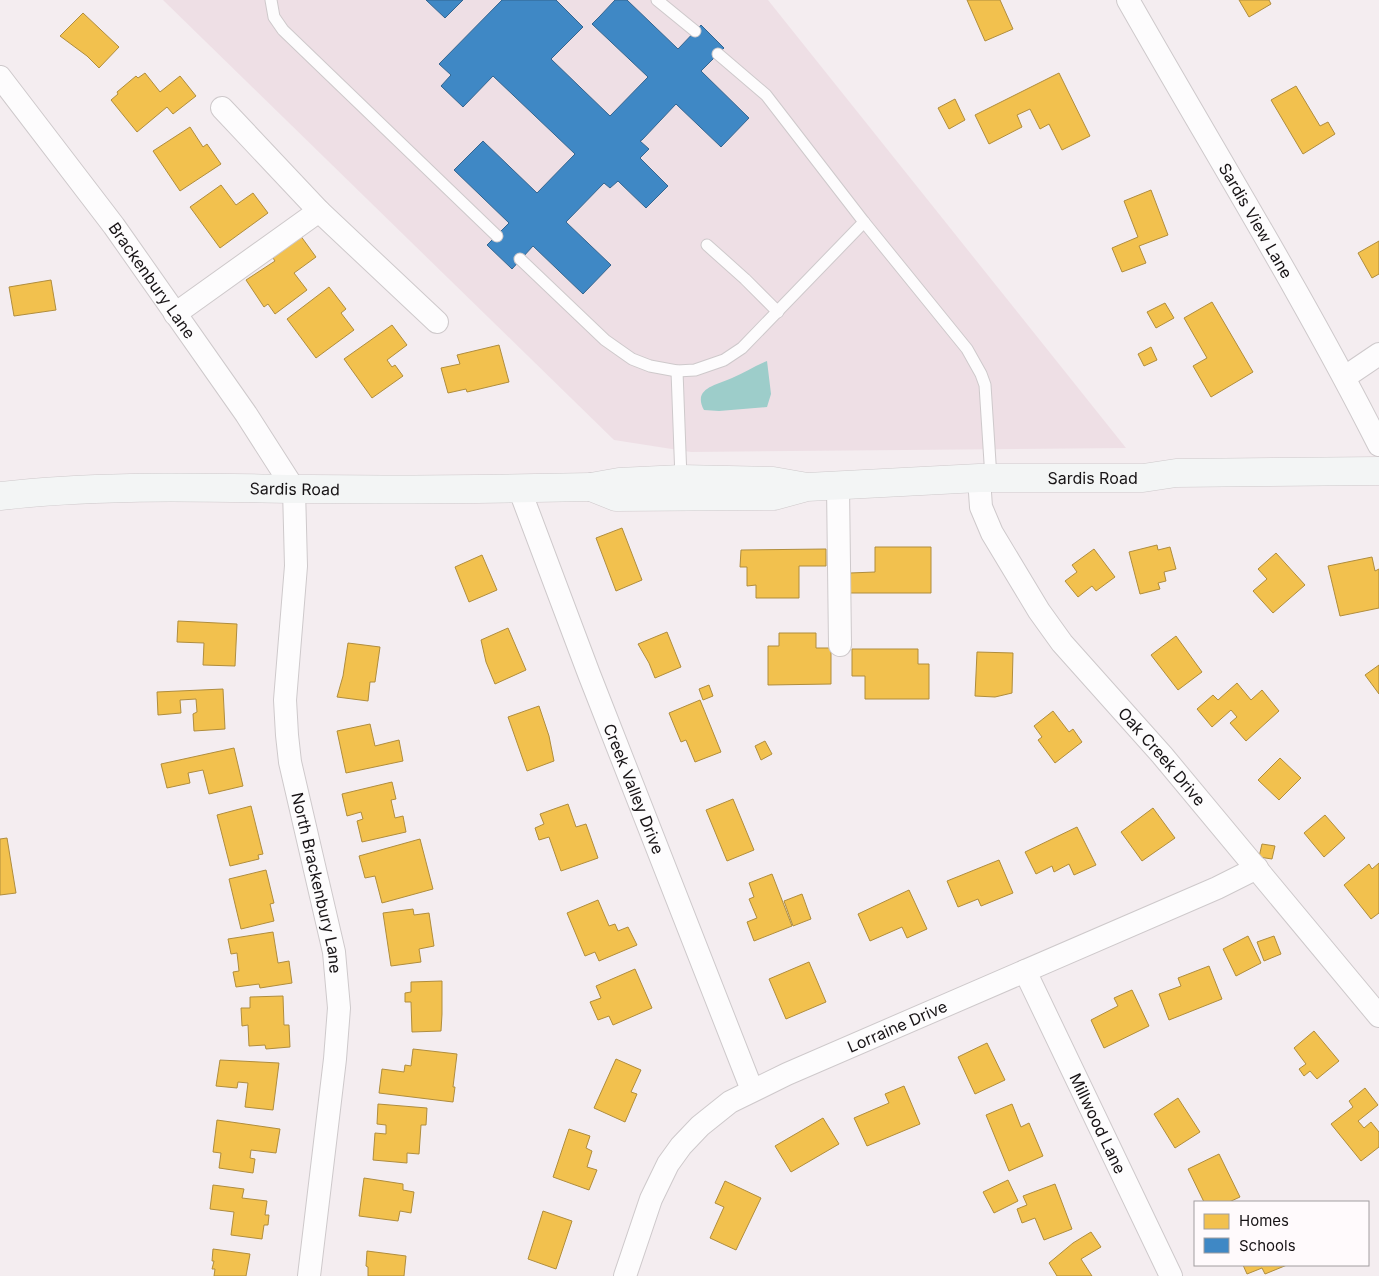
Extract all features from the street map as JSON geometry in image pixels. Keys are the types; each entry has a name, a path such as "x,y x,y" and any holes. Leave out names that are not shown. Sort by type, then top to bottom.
{"main road":[{"name":"Sardis Road","path":"0,496 89,489 184,487 294,489 591,487 619,482 681,479 773,481 807,487 985,478 1143,478 1176,474 1379,471"},
{"name":"Sardis Road","path":"591,487 616,497 774,496 807,487"}],"street":[{"name":"Sardis View Lane","path":"1128,0 1345,377 1379,445"},
{"name":"Brackenbury Lane","path":"0,77 114,226 246,414 294,489"},
{"path":"222,108 319,211 437,322"},
{"path":"176,314 319,211"},
{"path":"1345,377 1379,354"},
{"name":"Oak Creek Drive","path":"985,478 981,507 992,533 1039,611 1062,643 1162,755 1379,1016"},
{"path":"838,486 840,645"},
{"name":"Creek Valley Drive","path":"519,488 589,674 752,1090"},
{"name":"North Brackenbury Lane","path":"294,489 296,566 285,700 287,735 290,762 334,952 339,1008 335,1059 309,1276"},
{"name":"Lorraine Drive","path":"625,1276 651,1199 668,1164 680,1146 700,1126 730,1102 752,1090 1217,888 1257,868"},
{"name":"Millwood Lane","path":"1025,971 1171,1276"}],"lane":[{"path":"271,0 274,16 283,30 497,236"},
{"path":"656,0 695,31"},
{"path":"718,54 766,96 864,222 967,349 982,374 984,385 985,478"},
{"path":"520,259 605,340 632,359 650,366 677,371 695,370 724,360 742,348 864,222"},
{"path":"708,244 778,312"},
{"path":"677,371 681,479"}],"shaded area":[{"path":"163,0 768,0 1126,448 691,452 614,440"}],"water":[{"path":"767,361 771,394 767,407 719,411 704,410 701,397 708,388"}],"building: Homes":[{"path":"967,0 1000,0 1013,29 985,41"},
{"path":"1239,0 1269,0 1271,4 1249,17"},
{"path":"83,13 119,47 99,68 87,56 60,36"},
{"path":"145,73 160,92 180,76 196,96 173,114 167,107 137,132 111,100 118,94 117,92 136,76 138,78"},
{"path":"1059,73 1090,136 1062,150 1049,124 1040,129 1030,109 1017,115 1022,127 989,144 975,115"},
{"path":"1296,86 1320,126 1328,122 1335,134 1303,154 1271,100"},
{"path":"955,99 965,120 949,129 938,108"},
{"path":"190,127 203,147 207,144 221,164 180,191 153,151"},
{"path":"221,185 236,205 253,193 268,213 220,248 190,207"},
{"path":"1151,190 1168,235 1139,246 1146,263 1122,272 1112,248 1138,237 1124,201"},
{"path":"300,235 316,257 294,273 307,290 275,314 268,304 264,307 246,280 275,261 271,255"},
{"path":"1379,241 1379,274 1372,278 1358,253"},
{"path":"51,280 56,310 14,316 9,287"},
{"path":"329,287 346,309 341,313 354,330 316,358 287,319"},
{"path":"1212,302 1253,372 1211,397 1193,366 1207,358 1184,318"},
{"path":"1165,303 1174,318 1156,328 1147,312"},
{"path":"392,325 407,345 387,360 392,367 395,365 403,376 372,398 344,359"},
{"path":"499,345 509,382 467,392 466,389 448,393 441,368 460,364 457,355"},
{"path":"1151,347 1157,360 1144,366 1138,354"},
{"path":"622,528 642,580 616,591 596,538"},
{"path":"1157,545 1158,550 1170,547 1176,569 1164,572 1166,581 1158,583 1160,589 1140,594 1129,552"},
{"path":"875,547 931,547 931,593 849,593 850,573 875,572"},
{"path":"826,549 826,566 799,566 799,598 756,598 756,585 747,586 747,567 740,567 741,550"},
{"path":"1094,549 1115,577 1096,591 1092,586 1078,597 1065,581 1077,572 1072,565"},
{"path":"1276,553 1305,585 1273,613 1253,591 1267,579 1258,569"},
{"path":"482,555 497,590 469,602 455,567"},
{"path":"1372,557 1375,571 1379,569 1379,608 1340,616 1328,566"},
{"path":"178,621 237,624 235,666 203,665 204,643 177,642"},
{"path":"508,628 526,670 495,684 486,662 481,640"},
{"path":"667,632 681,667 655,678 638,644"},
{"path":"779,633 816,633 816,648 831,648 831,684 768,685 768,646 779,646"},
{"path":"1176,636 1202,672 1178,690 1151,655"},
{"path":"348,643 380,647 375,682 370,682 368,701 337,697 343,676"},
{"path":"852,649 918,649 918,664 929,664 929,699 865,699 865,676 852,676"},
{"path":"977,652 1013,653 1012,693 995,697 975,696"},
{"path":"1379,665 1379,694 1365,675"},
{"path":"1237,683 1251,700 1262,690 1279,711 1246,741 1230,723 1237,717 1231,710 1212,727 1197,709 1213,695 1218,700"},
{"path":"709,685 713,696 703,700 699,689"},
{"path":"223,689 225,729 194,731 193,714 197,712 196,699 180,700 181,713 158,715 157,692"},
{"path":"700,700 721,752 695,762 686,740 681,742 669,713"},
{"path":"539,706 549,736 554,761 527,771 508,717"},
{"path":"1053,711 1069,732 1073,729 1082,742 1055,763 1038,740 1042,737 1034,726"},
{"path":"370,724 375,746 399,740 403,761 346,773 337,731"},
{"path":"765,741 772,754 761,760 755,746"},
{"path":"234,748 243,786 209,794 203,770 188,773 190,783 167,788 161,764"},
{"path":"1280,758 1301,778 1279,800 1258,780"},
{"path":"392,782 396,799 391,800 395,818 403,816 406,832 362,842 357,821 363,819 361,812 347,816 342,794"},
{"path":"733,799 754,850 727,861 706,810"},
{"path":"568,804 576,827 586,824 598,858 561,871 549,837 539,840 535,828 544,824 540,814"},
{"path":"251,806 263,854 258,855 259,859 230,866 217,815"},
{"path":"1153,808 1175,838 1142,861 1121,832"},
{"path":"1325,815 1345,838 1324,857 1304,833"},
{"path":"1077,827 1096,865 1074,875 1069,864 1054,872 1052,866 1036,874 1025,852"},
{"path":"7,838 16,893 0,895 0,839"},
{"path":"420,839 433,889 382,903 375,876 365,878 359,856"},
{"path":"1262,844 1275,846 1272,859 1259,857"},
{"path":"999,860 1013,893 981,906 978,899 958,907 947,881"},
{"path":"1379,863 1379,913 1371,919 1344,885 1369,864 1372,869"},
{"path":"266,870 274,903 270,904 274,921 241,929 229,879"},
{"path":"772,874 792,926 754,941 747,922 757,918 749,899 754,897 749,883"},
{"path":"909,890 927,929 907,938 902,927 870,941 858,914"},
{"path":"802,894 811,919 793,926 784,901"},
{"path":"598,900 609,926 615,924 618,931 628,927 637,945 599,961 595,952 585,956 567,913"},
{"path":"413,909 414,915 429,913 434,946 419,949 421,962 391,966 383,913"},
{"path":"273,932 278,963 289,961 292,983 260,988 259,984 236,987 233,972 239,971 237,953 231,954 228,939"},
{"path":"1248,936 1261,963 1236,976 1223,949"},
{"path":"1274,936 1281,954 1264,961 1257,942"},
{"path":"809,962 826,1002 786,1019 769,979"},
{"path":"1209,966 1222,999 1169,1020 1159,994 1181,986 1178,978"},
{"path":"635,969 652,1008 613,1025 609,1016 598,1020 590,1002 601,998 596,986"},
{"path":"442,981 441,1031 412,1032 411,1002 405,1002 405,993 411,992 411,982"},
{"path":"1132,990 1149,1026 1104,1048 1091,1020 1118,1006 1114,998"},
{"path":"283,996 284,1025 289,1025 290,1047 266,1049 265,1045 249,1046 248,1025 242,1026 241,1008 250,1008 250,997"},
{"path":"1314,1031 1339,1061 1317,1079 1310,1071 1304,1076 1299,1069 1306,1064 1294,1048"},
{"path":"987,1043 1005,1080 975,1094 958,1057"},
{"path":"413,1049 457,1054 453,1102 379,1093 382,1069 404,1072 405,1065 411,1066"},
{"path":"616,1059 641,1070 631,1092 637,1094 625,1122 594,1108"},
{"path":"220,1060 279,1063 273,1110 245,1107 248,1083 238,1082 237,1088 216,1086"},
{"path":"904,1086 920,1124 867,1146 854,1118 889,1103 885,1094"},
{"path":"1365,1088 1378,1105 1358,1121 1364,1128 1371,1122 1379,1132 1379,1147 1361,1161 1331,1124 1353,1107 1349,1101"},
{"path":"1178,1098 1200,1132 1175,1148 1154,1114"},
{"path":"378,1104 427,1108 426,1125 421,1125 419,1154 407,1153 407,1163 373,1160 375,1133 386,1134 386,1125 377,1124"},
{"path":"1012,1104 1021,1127 1029,1123 1043,1156 1009,1171 986,1115"},
{"path":"823,1118 839,1144 791,1172 775,1146"},
{"path":"217,1120 280,1129 276,1153 251,1150 250,1158 255,1159 253,1173 219,1168 221,1153 213,1152"},
{"path":"569,1129 590,1136 586,1148 592,1151 587,1167 597,1170 589,1190 553,1177"},
{"path":"1219,1154 1240,1197 1231,1201 1204,1201 1188,1169"},
{"path":"364,1178 403,1184 403,1190 414,1192 411,1213 400,1211 398,1221 359,1216"},
{"path":"1008,1180 1018,1201 994,1213 983,1192"},
{"path":"725,1181 761,1198 736,1250 710,1238 724,1207 715,1203"},
{"path":"1055,1184 1072,1229 1044,1240 1035,1218 1022,1223 1017,1209 1027,1205 1023,1196"},
{"path":"213,1185 244,1189 242,1198 267,1201 265,1215 269,1215 268,1225 264,1225 262,1239 231,1235 234,1212 210,1209"},
{"path":"543,1211 572,1221 556,1269 528,1259"},
{"path":"1091,1232 1101,1247 1081,1259 1092,1276 1057,1276 1049,1263 1073,1243"},
{"path":"213,1249 250,1254 246,1276 214,1276 215,1269 212,1269 214,1261 212,1261"},
{"path":"367,1251 406,1256 404,1276 368,1276 368,1267 366,1266"},
{"path":"1243,1266 1285,1266 1265,1274 1262,1268 1247,1274"}],"building: Schools":[{"path":"426,0 463,0 445,18"},
{"path":"502,0 556,0 583,27 551,59 610,116 648,77 592,24 615,0 627,0 678,49 701,25 724,48 701,71 749,118 721,147 676,104 640,141 649,149 640,158 668,186 646,208 618,181 610,188 604,183 566,222 611,265 583,294 533,246 512,269 487,245 509,223 454,170 483,141 537,193 575,154 493,76 463,107 441,86 451,75 439,64"}]}
